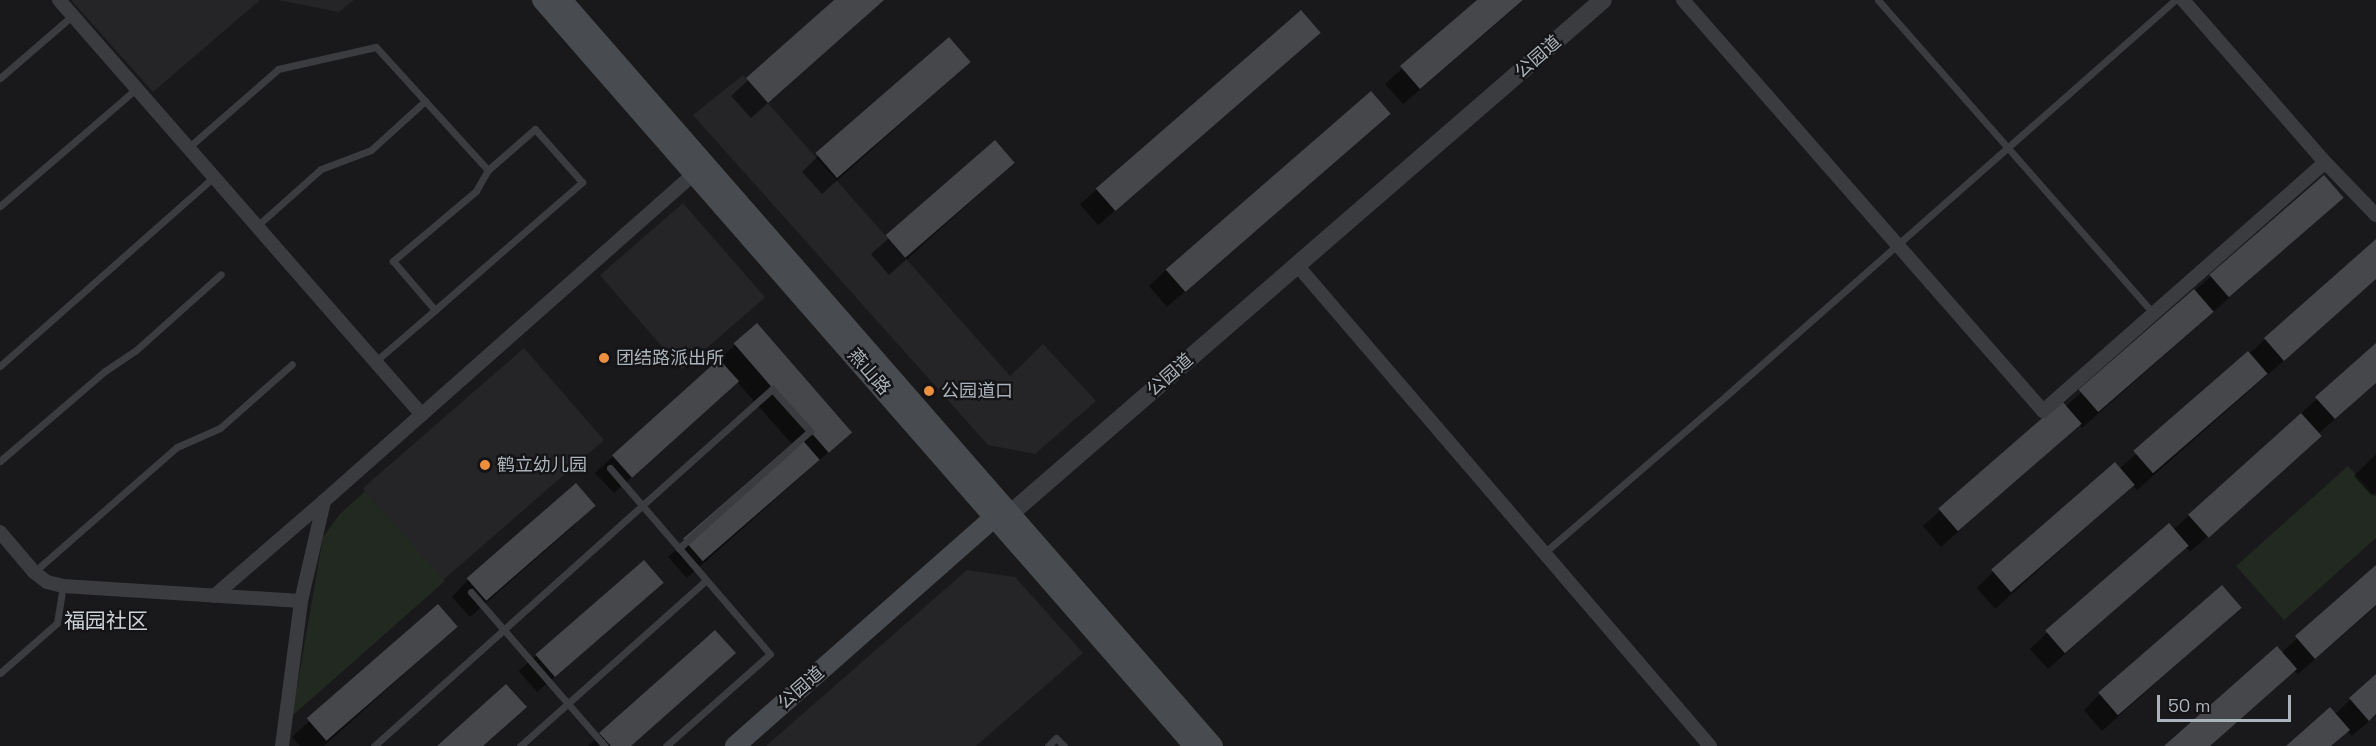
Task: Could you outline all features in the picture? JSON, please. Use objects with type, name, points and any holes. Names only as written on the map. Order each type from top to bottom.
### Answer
[{"type":"main road","name":"燕山路","points":[[542,0],[694,174],[1214,746]]},
{"type":"main road","name":"燕山路","points":[[562,0],[1003,514],[1194,746]]},
{"type":"main road","name":"公园道","points":[[735,746],[1003,514]]},
{"type":"street","points":[[59,0],[422,415]]},
{"type":"street","name":"公园道","points":[[1003,514],[1297,265],[1603,0]]},
{"type":"street","points":[[1683,0],[2043,411],[2325,162]]},
{"type":"street","points":[[2183,0],[2325,162],[2376,214]]},
{"type":"street","points":[[214,596],[694,174]]},
{"type":"street","points":[[1297,265],[1710,746]]},
{"type":"street","points":[[282,746],[302,601],[324,501]]},
{"type":"street","points":[[0,532],[34,572],[47,582],[63,586],[302,601]]},
{"type":"lane","points":[[1878,0],[2153,313]]},
{"type":"lane","points":[[1544,553],[2175,0]]},
{"type":"lane","points":[[0,78],[73,15]]},
{"type":"lane","points":[[189,147],[278,69],[376,47],[488,170]]},
{"type":"lane","points":[[0,206],[137,88]]},
{"type":"lane","points":[[258,225],[321,169],[371,150],[425,101]]},
{"type":"lane","points":[[376,361],[435,310],[582,182],[535,129],[488,170],[476,191],[393,261],[435,310]]},
{"type":"lane","points":[[0,366],[215,176]]},
{"type":"lane","points":[[0,461],[105,371],[135,351],[220,274]]},
{"type":"lane","points":[[34,572],[177,447],[220,428],[292,364]]},
{"type":"lane","points":[[374,746],[772,389],[810,431],[679,548]]},
{"type":"lane","points":[[610,468],[770,654],[666,746]]},
{"type":"lane","points":[[520,746],[706,580]]},
{"type":"lane","points":[[0,673],[57,623],[63,586]]},
{"type":"lane","points":[[471,592],[605,746]]},
{"type":"lane","points":[[1048,746],[1056,738],[1064,746]]},
{"type":"shaded area","points":[[71,0],[260,0],[153,92]]},
{"type":"shaded area","points":[[278,0],[354,0],[339,12]]},
{"type":"shaded area","points":[[743,75],[1010,376],[1043,344],[1096,401],[1035,454],[988,445],[693,115]]},
{"type":"shaded area","points":[[683,203],[765,297],[682,370],[600,275]]},
{"type":"shaded area","name":"鹤立幼儿园","points":[[524,348],[604,440],[443,580],[362,488]]},
{"type":"shaded area","points":[[2348,466],[2376,497],[2376,538],[2284,620],[2236,566]]},
{"type":"shaded area","points":[[365,491],[445,581],[292,716],[323,537],[340,514]]},
{"type":"shaded area","points":[[967,570],[1015,577],[1083,653],[976,746],[766,746]]},
{"type":"building","points":[[834,0],[884,0],[768,103],[746,78]]},
{"type":"building","points":[[1477,0],[1523,0],[1420,89],[1400,66]]},
{"type":"building","points":[[1301,10],[1321,33],[1115,211],[1096,188]]},
{"type":"building","points":[[949,37],[971,62],[837,178],[815,153]]},
{"type":"building","points":[[1371,91],[1391,114],[1185,292],[1166,269]]},
{"type":"building","points":[[995,140],[1015,163],[905,258],[886,235]]},
{"type":"building","points":[[2324,175],[2344,198],[2229,297],[2209,275]]},
{"type":"building","points":[[2376,239],[2376,279],[2284,361],[2264,338]]},
{"type":"building","points":[[2194,289],[2214,312],[2098,412],[2079,389]]},
{"type":"building","points":[[757,323],[852,432],[829,453],[734,343]]},
{"type":"building","points":[[2376,343],[2376,383],[2335,419],[2315,397]]},
{"type":"building","points":[[2248,351],[2268,374],[2153,473],[2133,451]]},
{"type":"building","points":[[719,359],[739,381],[632,478],[612,455]]},
{"type":"building","points":[[2062,401],[2082,424],[1958,531],[1938,509]]},
{"type":"building","points":[[2301,413],[2322,436],[2209,538],[2188,515]]},
{"type":"building","points":[[800,437],[820,460],[703,561],[683,539]]},
{"type":"building","points":[[2115,462],[2135,485],[2011,592],[1991,570]]},
{"type":"building","points":[[576,483],[596,506],[486,601],[467,578]]},
{"type":"building","points":[[2169,523],[2189,546],[2065,653],[2045,631]]},
{"type":"building","points":[[644,560],[664,583],[555,677],[535,654]]},
{"type":"building","points":[[2376,565],[2376,605],[2315,659],[2295,636]]},
{"type":"building","points":[[2222,585],[2242,608],[2118,715],[2098,693]]},
{"type":"building","points":[[438,604],[458,627],[326,741],[307,718]]},
{"type":"building","points":[[715,630],[736,653],[631,746],[611,746],[599,733]]},
{"type":"building","points":[[2277,646],[2297,669],[2210,746],[2164,746]]},
{"type":"building","points":[[2376,674],[2376,714],[2369,721],[2349,698]]},
{"type":"building","points":[[506,684],[527,707],[483,746],[437,746]]},
{"type":"building","points":[[2330,707],[2350,730],[2331,746],[2286,746]]},
{"type":"place","name":"团结路派出所","points":[[604,358]]},
{"type":"place","name":"公园道口","points":[[929,391]]},
{"type":"place","name":"鹤立幼儿园","points":[[485,465]]},
{"type":"district","name":"福园社区","points":[[106,621]]}]
